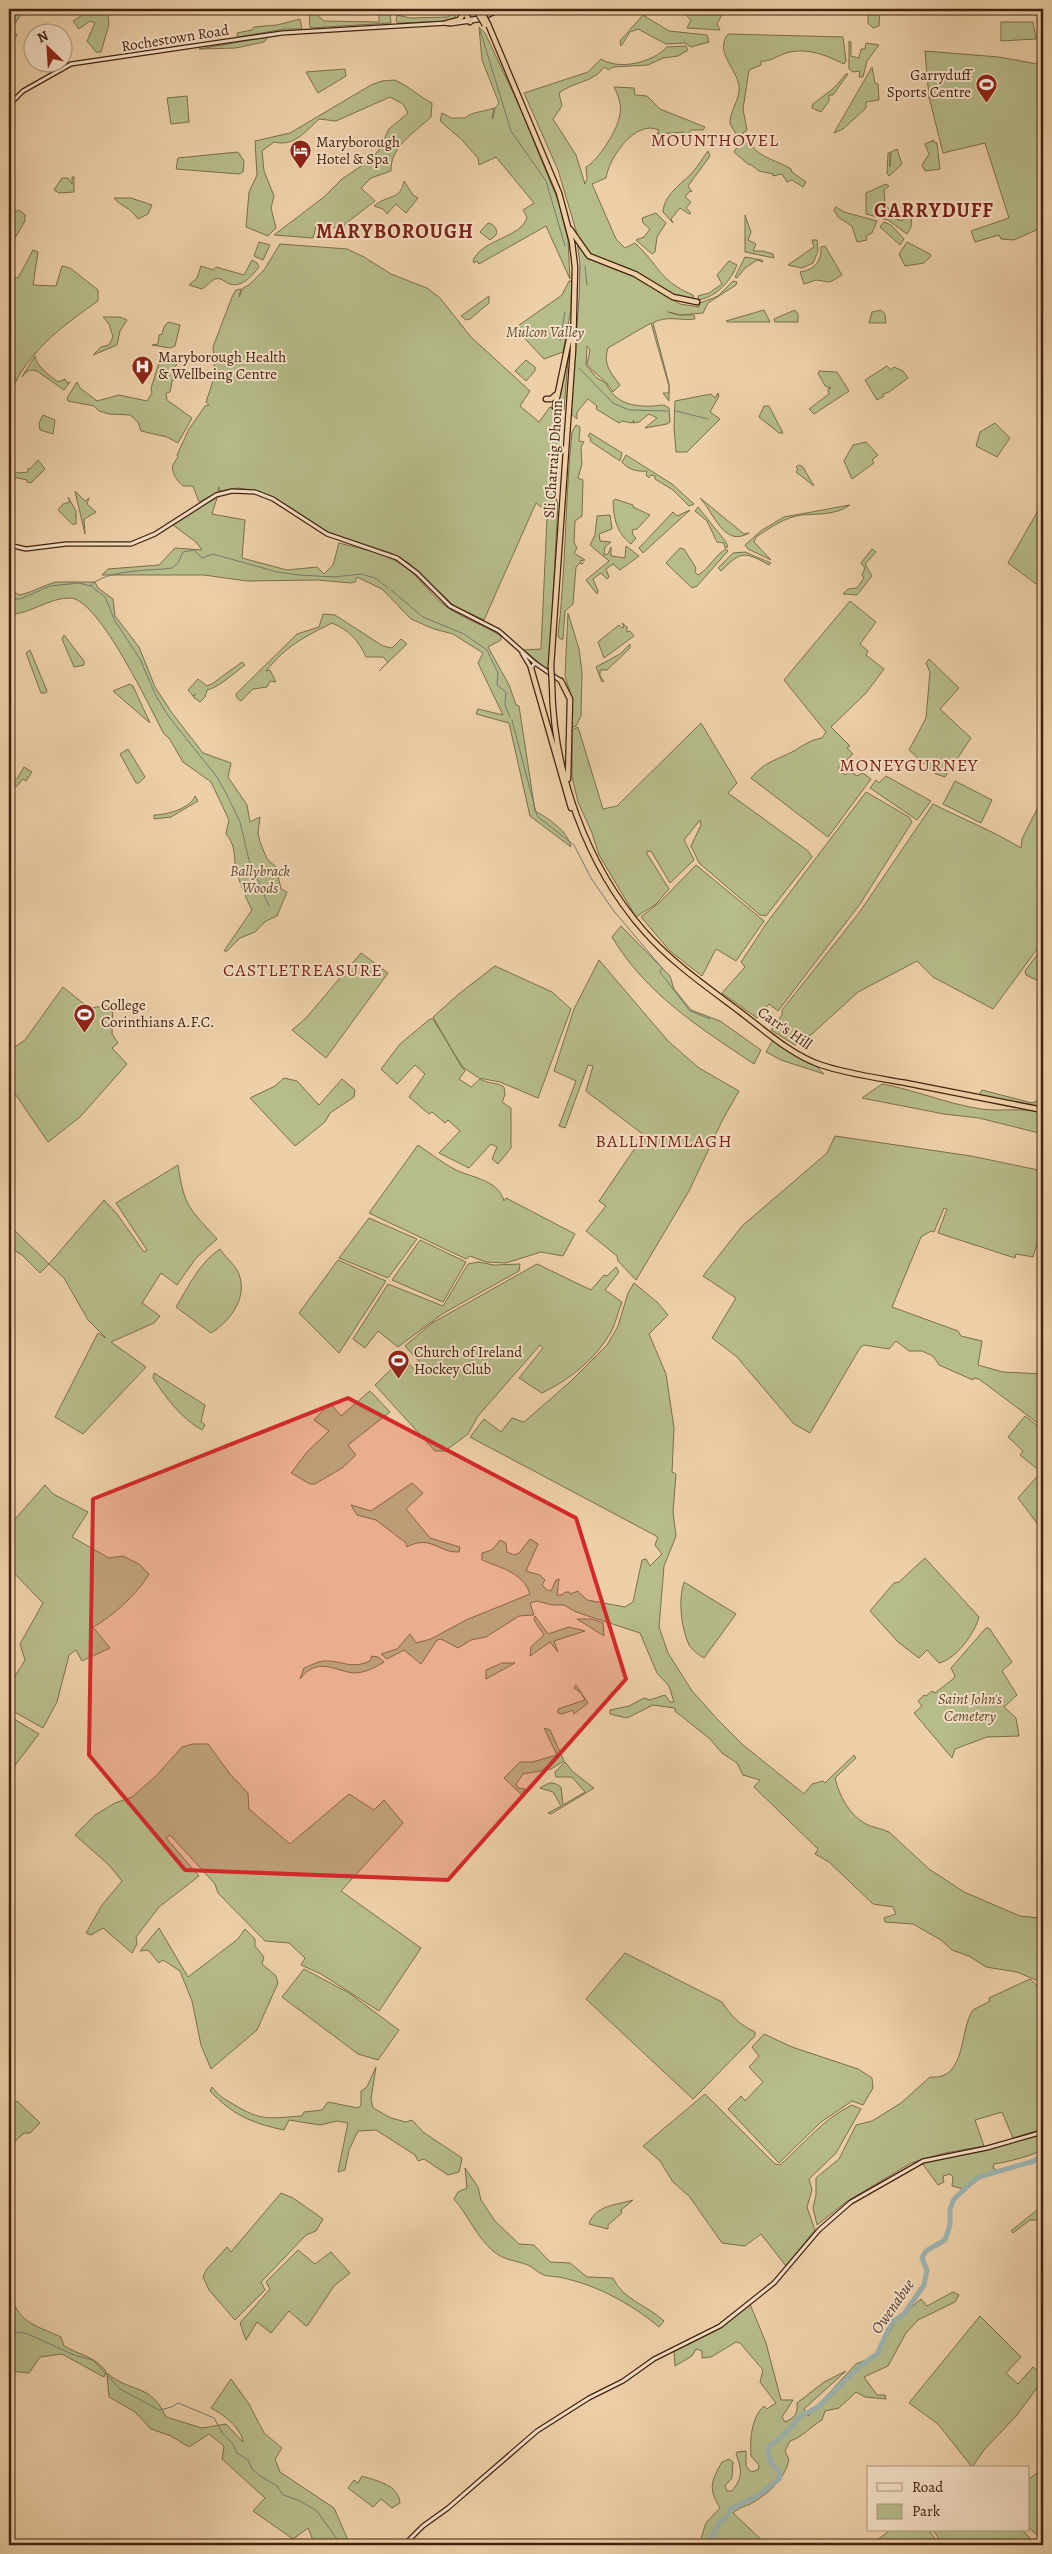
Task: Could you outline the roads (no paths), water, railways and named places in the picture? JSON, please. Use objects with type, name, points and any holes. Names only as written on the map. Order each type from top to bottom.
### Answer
[{"type":"highway","name":"Sli Charraig Dhonn","points":[[477,9],[487,25],[514,83],[550,168],[569,226],[575,267],[574,315],[552,684],[554,722],[561,761],[574,807],[588,842]]},
{"type":"highway","points":[[463,11],[469,21]]},
{"type":"highway","points":[[447,23],[462,18],[463,11]]},
{"type":"highway","points":[[569,226],[589,256],[635,274],[673,297],[697,302]]},
{"type":"highway","points":[[554,407],[574,315]]},
{"type":"highway","points":[[546,399],[551,399],[557,394]]},
{"type":"highway","points":[[531,668],[567,797],[576,820],[588,842]]},
{"type":"highway","points":[[561,681],[570,699],[568,779],[588,842]]},
{"type":"highway","name":"Carr's Hill","points":[[588,842],[611,885],[645,932],[711,990],[807,1059],[839,1070],[1043,1110]]},
{"type":"main road","points":[[493,10],[502,9]]},
{"type":"main road","name":"Rochestown Road","points":[[469,21],[493,10]]},
{"type":"main road","name":"Rochestown Road","points":[[9,105],[23,91],[71,64],[282,33],[469,21],[493,10]]},
{"type":"main road","points":[[9,545],[26,549],[66,544],[131,544],[155,534],[216,495],[232,490],[255,492],[273,499],[327,534],[398,558],[417,573],[450,606],[490,626],[512,640],[531,668],[535,663]]},
{"type":"main road","points":[[521,651],[561,681]]},
{"type":"main road","points":[[404,2545],[423,2526],[448,2508],[536,2431],[623,2381],[660,2355],[720,2326],[774,2283],[819,2230],[850,2202],[922,2161],[980,2150],[1043,2132]]},
{"type":"waterway","points":[[480,30],[511,131],[546,181],[565,246]]},
{"type":"waterway","points":[[585,266],[587,285]]},
{"type":"waterway","points":[[560,341],[565,312]]},
{"type":"waterway","points":[[579,368],[613,403],[629,410],[668,411]]},
{"type":"waterway","points":[[676,411],[708,419]]},
{"type":"waterway","points":[[90,586],[97,580],[107,576],[172,568],[178,563],[183,552],[194,550],[202,558],[213,554],[277,572],[334,577],[361,574],[375,578],[388,588]]},
{"type":"waterway","points":[[9,599],[20,599],[50,586],[79,583],[91,586],[105,597],[115,621],[140,659],[156,696],[169,717],[217,777],[226,793],[240,822],[249,860],[269,906]]},
{"type":"waterway","points":[[391,590],[423,617],[464,634],[487,650],[498,673],[497,685],[506,692],[505,705],[510,717]]},
{"type":"waterway","points":[[512,720],[537,816],[574,845],[591,878],[613,910],[662,968],[660,972],[690,1011],[710,1019]]},
{"type":"waterway","name":"Owenabue","points":[[713,2545],[712,2536],[720,2521],[725,2519],[731,2509],[759,2495],[780,2478],[779,2471],[771,2463],[768,2450],[770,2445],[783,2436],[801,2416],[818,2407],[860,2366],[877,2354],[892,2322],[904,2314],[924,2285],[927,2270],[922,2258],[926,2251],[945,2240],[950,2225],[950,2209],[954,2199],[979,2177],[1034,2161],[1043,2155]]},
{"type":"waterway","points":[[9,2333],[11,2335],[18,2332],[28,2334],[74,2355],[93,2360],[120,2389],[159,2410],[172,2407],[178,2403],[214,2418],[223,2434],[233,2444],[237,2453],[248,2460],[252,2469],[277,2486],[283,2495],[298,2500],[317,2511],[341,2545]]},
{"type":"place","name":"Garryduff Sports Centre","points":[[987,103]]},
{"type":"place","name":"Maryborough Hotel & Spa","points":[[300,170]]},
{"type":"place","name":"Maryborough Health & Wellbeing Centre","points":[[142,385]]},
{"type":"place","name":"College Corinthians A.F.C.","points":[[85,1033]]},
{"type":"place","name":"Church of Ireland Hockey Club","points":[[398,1380]]},
{"type":"district","name":"MOUNTHOVEL","points":[[715,140]]},
{"type":"district","name":"GARRYDUFF","points":[[934,210]]},
{"type":"district","name":"MARYBOROUGH","points":[[395,231]]},
{"type":"district","name":"MONEYGURNEY","points":[[909,765]]},
{"type":"district","name":"CASTLETREASURE","points":[[303,970]]},
{"type":"district","name":"BALLINIMLAGH","points":[[664,1141]]},
{"type":"park label","name":"Mulcon Valley","points":[[545,332]]},
{"type":"park label","name":"Ballybrack Woods","points":[[260,880]]},
{"type":"park label","name":"Saint John's Cemetery","points":[[970,1708]]}]
